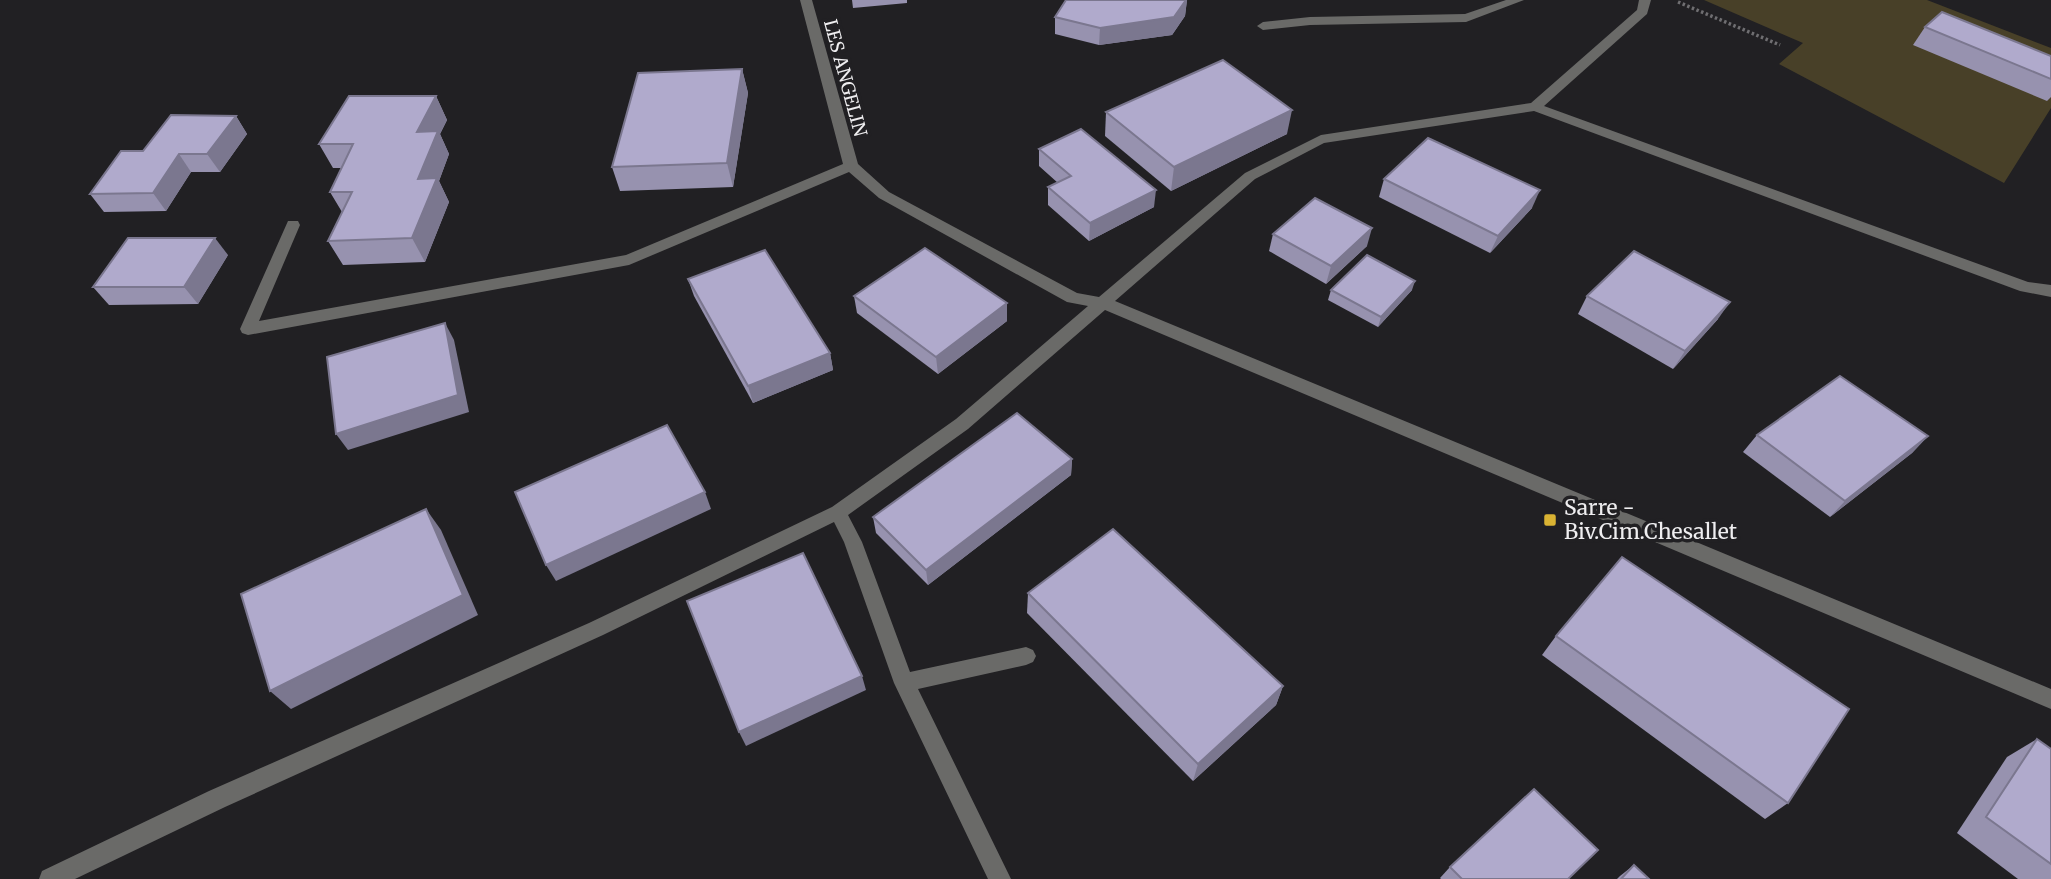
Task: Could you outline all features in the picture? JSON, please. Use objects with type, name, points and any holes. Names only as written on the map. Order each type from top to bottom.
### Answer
[{"type":"street","name":"LES ANGELIN","points":[[806,0],[850,166]]},
{"type":"street","points":[[1263,26],[1310,21],[1466,18],[1518,0]]},
{"type":"street","points":[[1535,107],[1643,11],[1645,0]]},
{"type":"street","points":[[50,879],[217,799],[596,629],[838,512],[962,424],[1250,176],[1321,139],[1535,107],[2026,287],[2051,291]]},
{"type":"street","points":[[293,225],[248,329],[629,260],[850,166],[884,195],[1073,298],[1103,303],[2051,699]]},
{"type":"street","points":[[838,512],[853,542],[904,683],[1000,879]]},
{"type":"street","points":[[904,683],[1026,656]]},
{"type":"path","points":[[1674,0],[1780,45]]},
{"type":"shaded area","points":[[1704,0],[1927,0],[2051,48],[2051,108],[2004,183],[1779,64],[1803,43]]},
{"type":"building","points":[[1066,0],[1186,0],[1174,17],[1100,28],[1055,17]]},
{"type":"building","points":[[1942,12],[2051,56],[2051,79],[1925,27]]},
{"type":"building","points":[[1223,60],[1292,110],[1174,167],[1106,112]]},
{"type":"building","points":[[742,69],[727,163],[612,167],[638,73]]},
{"type":"building","points":[[349,96],[436,96],[417,132],[438,131],[418,179],[437,178],[412,238],[328,241],[352,192],[330,192],[353,144],[319,144]]},
{"type":"building","points":[[171,115],[236,116],[207,154],[179,154],[153,193],[90,194],[121,151],[143,151]]},
{"type":"building","points":[[1081,129],[1156,190],[1090,223],[1048,187],[1071,176],[1039,149]]},
{"type":"building","points":[[1428,138],[1540,190],[1498,236],[1384,179]]},
{"type":"building","points":[[1315,198],[1372,228],[1331,266],[1273,234]]},
{"type":"building","points":[[128,238],[215,238],[184,287],[93,287]]},
{"type":"building","points":[[925,248],[1007,303],[936,357],[854,296]]},
{"type":"building","points":[[765,250],[830,353],[748,386],[688,279]]},
{"type":"building","points":[[1634,251],[1730,302],[1685,351],[1587,296]]},
{"type":"building","points":[[1367,255],[1415,281],[1381,317],[1331,290]]},
{"type":"building","points":[[445,323],[458,395],[336,434],[327,357]]},
{"type":"building","points":[[1840,376],[1928,436],[1845,501],[1757,435]]},
{"type":"building","points":[[1017,413],[1072,459],[926,570],[873,517]]},
{"type":"building","points":[[667,425],[705,492],[546,565],[515,492]]},
{"type":"building","points":[[426,509],[463,595],[270,691],[241,594]]},
{"type":"building","points":[[1113,529],[1283,686],[1198,764],[1028,593]]},
{"type":"building","points":[[803,553],[862,676],[739,732],[687,601]]},
{"type":"building","points":[[1622,557],[1849,709],[1788,803],[1556,636]]},
{"type":"building","points":[[2037,739],[2051,749],[2051,864],[1986,817]]},
{"type":"building","points":[[1534,789],[1598,850],[1568,879],[1462,879],[1450,867]]},
{"type":"building","points":[[1634,865],[1649,879],[1621,879]]},
{"type":"place","name":"Sarre - Biv.Cim.Chesallet","points":[[1550,520]]}]
